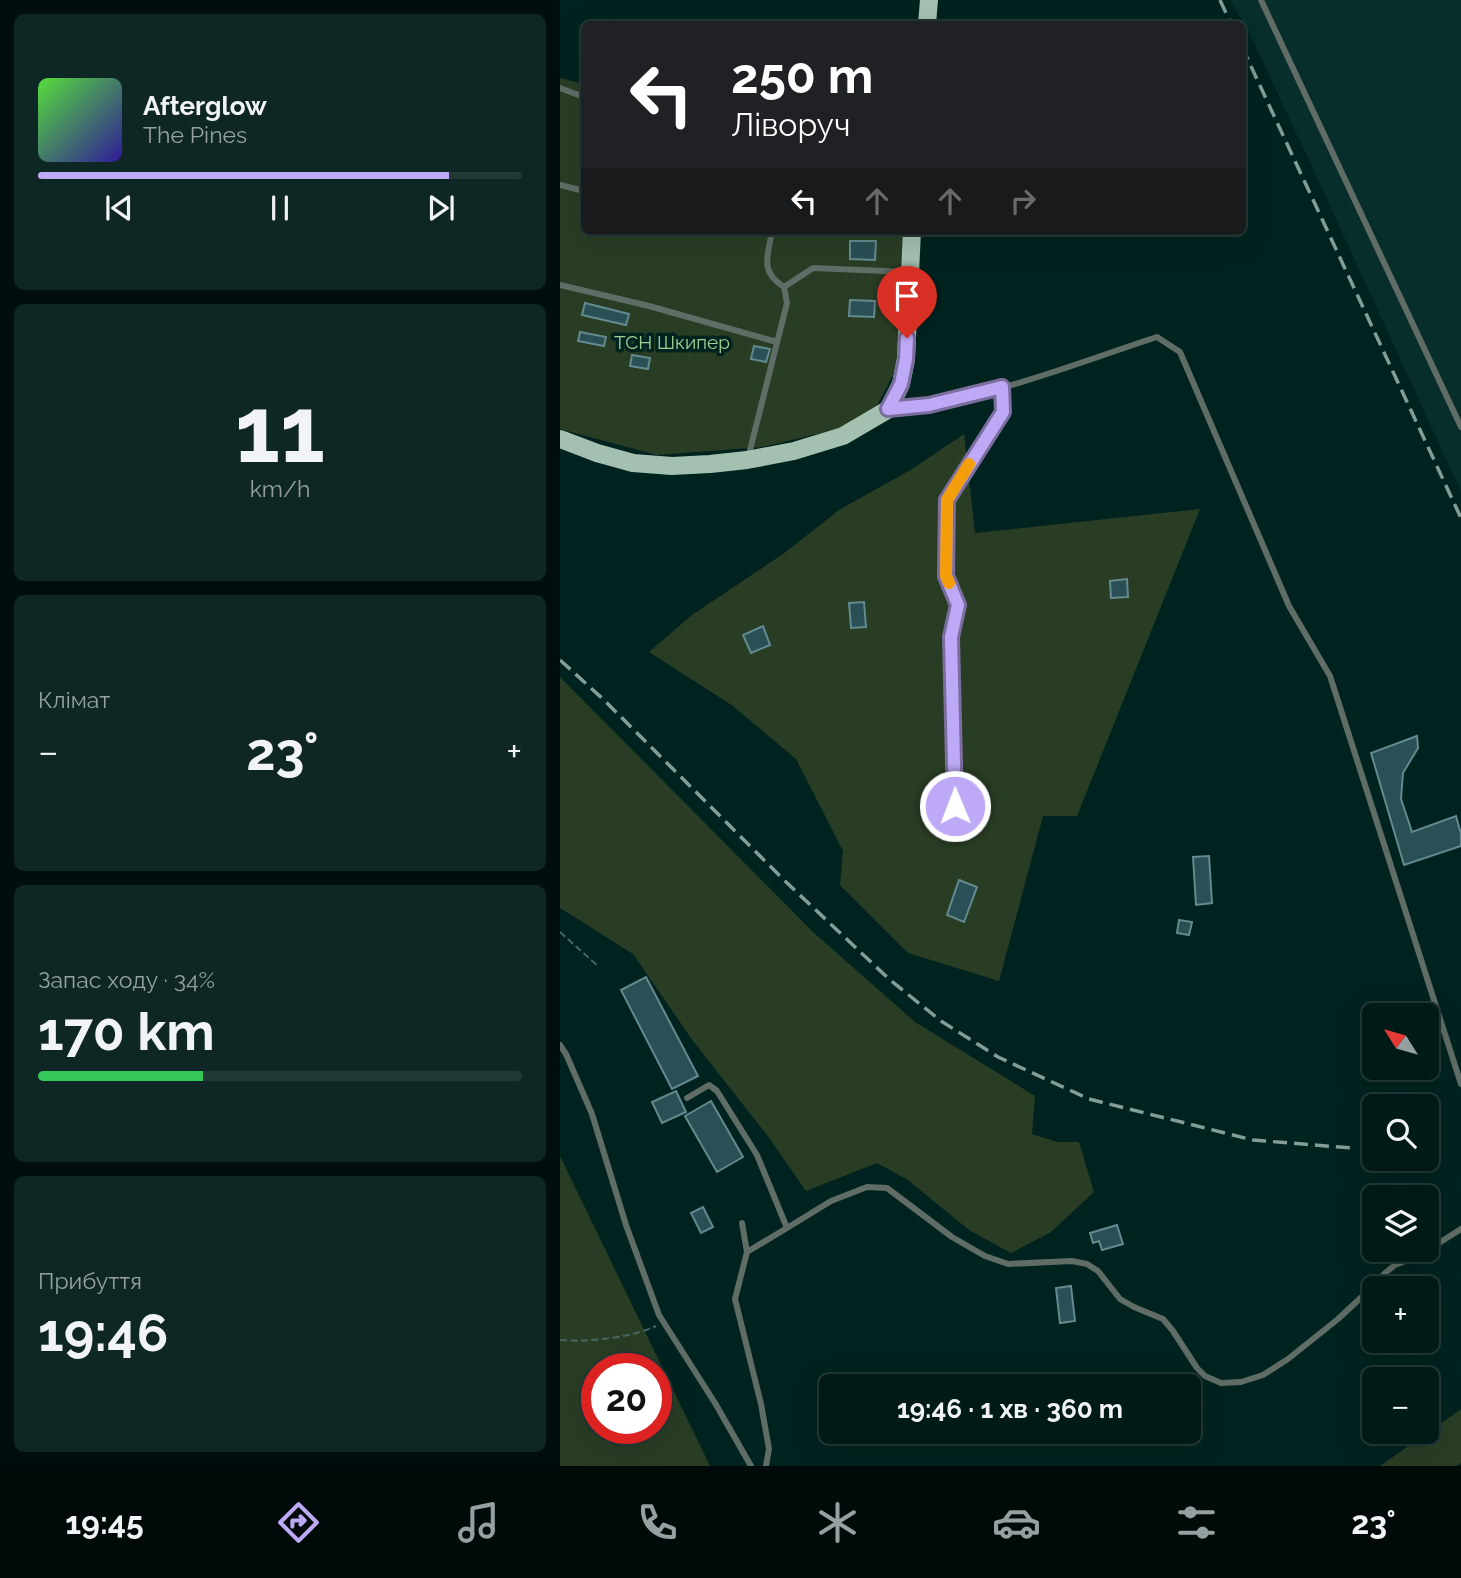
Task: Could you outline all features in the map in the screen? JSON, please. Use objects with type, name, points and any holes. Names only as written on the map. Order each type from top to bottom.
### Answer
[{"type":"main road","points":[[927,21],[929,0]]},
{"type":"main road","points":[[560,439],[633,463],[672,466],[747,460],[794,452],[843,436],[888,409],[901,384],[906,359],[912,235]]},
{"type":"lane","points":[[1261,0],[1461,427]]},
{"type":"lane","points":[[560,88],[581,96]]},
{"type":"lane","points":[[560,185],[581,190]]},
{"type":"lane","points":[[747,460],[787,303],[784,287],[772,280],[767,266],[771,235]]},
{"type":"lane","points":[[784,287],[813,268],[909,272]]},
{"type":"lane","points":[[560,285],[649,306],[777,342]]},
{"type":"lane","points":[[888,409],[929,405],[1002,387],[1157,337],[1180,352],[1289,606],[1330,676],[1461,1084]]},
{"type":"lane","points":[[955,806],[951,637],[958,605],[946,576],[947,500],[1003,412],[1002,387]]},
{"type":"lane","points":[[560,1045],[592,1114],[626,1225],[659,1315],[751,1466]]},
{"type":"lane","points":[[687,1098],[709,1085],[718,1091],[757,1154],[787,1228]]},
{"type":"lane","points":[[747,1252],[831,1201],[867,1187],[887,1188],[952,1237],[985,1256],[1008,1264],[1072,1261],[1087,1264],[1098,1271],[1120,1299],[1163,1319],[1197,1368],[1205,1376],[1221,1383],[1241,1382],[1263,1375],[1288,1359],[1338,1319],[1395,1265],[1420,1255],[1461,1229]]},
{"type":"lane","points":[[742,1223],[747,1252],[735,1299],[761,1404],[769,1449],[766,1466]]},
{"type":"path","points":[[560,932],[598,966]]},
{"type":"path","points":[[560,1340],[634,1335],[664,1323]]},
{"type":"shaded area","points":[[1230,0],[1461,0],[1461,492],[1246,28],[1246,21],[1242,21]]},
{"type":"green space","name":"ТСН Шкипер","points":[[560,78],[581,83],[581,235],[904,235],[898,365],[877,406],[842,428],[763,447],[657,455],[560,429]]},
{"type":"green space","points":[[964,434],[975,533],[1200,509],[1077,816],[1043,816],[999,981],[908,953],[840,885],[843,851],[796,759],[733,706],[649,652],[692,615],[783,554],[839,510],[912,469]]},
{"type":"green space","points":[[560,677],[813,932],[915,1022],[1035,1096],[1032,1134],[1057,1142],[1079,1142],[1094,1192],[1051,1232],[1011,1253],[969,1230],[908,1180],[877,1163],[806,1191],[767,1135],[693,1041],[633,954],[560,908]]},
{"type":"green space","points":[[560,1156],[655,1353],[581,1353],[581,1444],[672,1444],[672,1387],[710,1466],[560,1466]]},
{"type":"green space","points":[[1461,1409],[1461,1463],[1456,1466],[1380,1466],[1411,1444],[1439,1444],[1439,1424]]},
{"type":"building","points":[[850,241],[876,241],[875,260],[850,259]]},
{"type":"building","points":[[850,300],[875,301],[874,317],[849,316]]},
{"type":"building","points":[[585,303],[629,314],[626,325],[582,315]]},
{"type":"building","points":[[580,332],[606,337],[604,346],[578,341]]},
{"type":"building","points":[[754,346],[770,349],[766,362],[751,359]]},
{"type":"building","points":[[632,355],[650,358],[648,369],[630,366]]},
{"type":"building","points":[[1127,579],[1128,597],[1111,598],[1110,581]]},
{"type":"building","points":[[864,602],[866,627],[851,628],[849,603]]},
{"type":"building","points":[[763,626],[770,645],[751,653],[743,635]]},
{"type":"building","points":[[1417,736],[1418,748],[1403,773],[1401,799],[1412,832],[1456,816],[1461,846],[1404,865],[1371,753]]},
{"type":"building","points":[[1209,856],[1212,903],[1196,905],[1193,857]]},
{"type":"building","points":[[959,880],[977,887],[964,922],[947,915]]},
{"type":"building","points":[[1179,920],[1192,922],[1189,935],[1177,933]]},
{"type":"building","points":[[646,977],[698,1076],[672,1089],[621,990]]},
{"type":"building","points":[[676,1091],[686,1112],[662,1123],[652,1102]]},
{"type":"building","points":[[711,1101],[743,1157],[717,1172],[685,1116]]},
{"type":"building","points":[[703,1207],[713,1227],[701,1233],[691,1213]]},
{"type":"building","points":[[1117,1225],[1123,1244],[1102,1250],[1099,1241],[1093,1243],[1090,1233]]},
{"type":"building","points":[[1071,1286],[1075,1321],[1060,1323],[1056,1288]]},
{"type":"railway","points":[[1220,0],[1230,21]]},
{"type":"railway","points":[[1246,56],[1461,518]]},
{"type":"railway","points":[[560,660],[889,979],[941,1021],[998,1057],[1089,1099],[1253,1140],[1352,1148]]},
{"type":"slow traffic","points":[[949,583],[946,576],[947,500],[969,464]]},
{"type":"route","points":[[907,338],[901,384],[888,409],[929,405],[1002,387],[1003,412],[947,500],[946,576],[958,605],[951,637],[955,806]]}]
